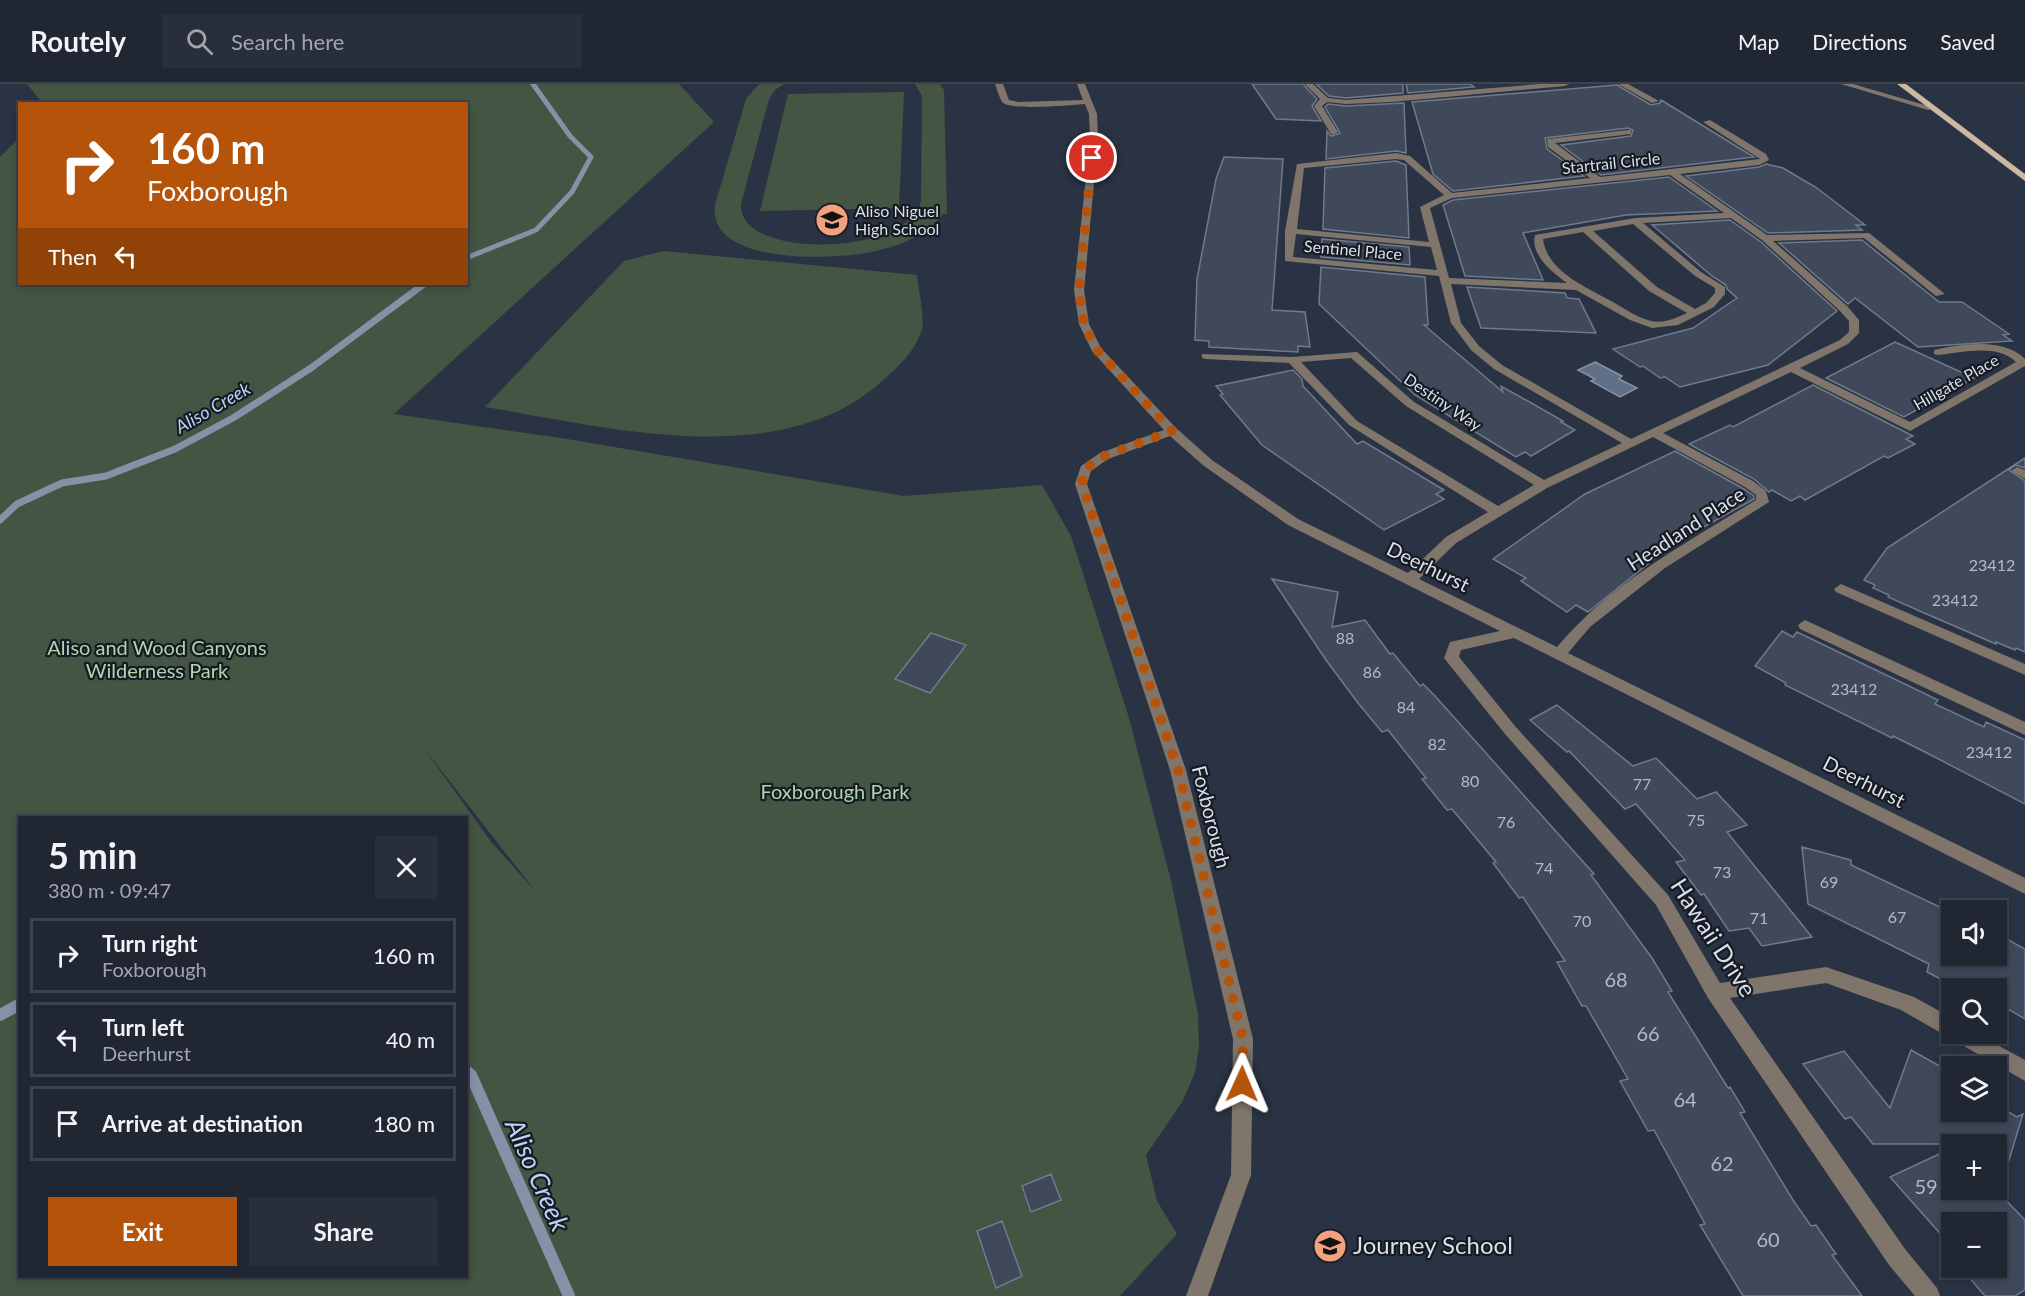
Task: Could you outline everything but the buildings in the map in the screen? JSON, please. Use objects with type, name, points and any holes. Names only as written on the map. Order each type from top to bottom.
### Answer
[{"type":"main road","points":[[1901,84],[2025,178]]},
{"type":"street","points":[[999,84],[1006,102],[1019,104],[1090,102]]},
{"type":"street","name":"Deerhurst","points":[[1081,84],[1090,102],[1094,139],[1079,290],[1084,324],[1096,349],[1172,431],[1208,463],[1293,522],[2025,886]]},
{"type":"street","points":[[1308,84],[1326,100]]},
{"type":"street","points":[[1334,132],[1318,106],[1320,102],[1326,100],[1392,100],[1565,84]]},
{"type":"street","points":[[1622,84],[1655,101]]},
{"type":"street","points":[[1845,84],[1931,108]]},
{"type":"street","points":[[1671,172],[1765,160],[1707,122]]},
{"type":"street","points":[[1597,179],[1551,145],[1550,141],[1628,132]]},
{"type":"street","name":"Sentinel Place","points":[[1445,278],[1288,259],[1300,166],[1396,156],[1407,158],[1450,195]]},
{"type":"street","name":"Startrail Circle","points":[[1408,581],[1451,540],[1543,484],[1628,442],[1654,433],[1791,368],[1844,342],[1854,333],[1854,320],[1843,308],[1765,238],[1671,172],[1450,195],[1425,207],[1456,323],[1475,348],[1498,367],[1628,442]]},
{"type":"street","points":[[1635,221],[1698,274],[1720,287],[1720,294],[1710,304],[1695,313],[1674,323],[1652,325],[1634,318],[1578,287],[1552,268],[1538,243],[1538,237],[1635,221],[1735,215]]},
{"type":"street","points":[[1585,229],[1653,289],[1695,313]]},
{"type":"street","name":"Sentinel Place","points":[[1290,231],[1436,244]]},
{"type":"street","points":[[1765,238],[1866,235],[1940,294]]},
{"type":"street","points":[[1445,278],[1578,287]]},
{"type":"street","name":"Hillgate Place","points":[[1791,368],[1910,427],[2023,363],[2016,354],[1996,348],[1938,352]]},
{"type":"street","name":"Destiny Way","points":[[1206,356],[1292,360],[1353,354],[1410,404],[1543,484]]},
{"type":"street","points":[[1292,360],[1353,423],[1496,512]]},
{"type":"street","name":"Foxborough","points":[[1172,431],[1104,456],[1085,469],[1082,484],[1178,770],[1243,1039],[1240,1175],[1197,1296]]},
{"type":"street","name":"Headland Place","points":[[1559,654],[1585,623],[1660,565],[1763,502],[1762,494],[1749,484],[1654,433]]},
{"type":"street","points":[[1841,589],[2025,670]]},
{"type":"street","points":[[1805,625],[2025,729]]},
{"type":"street","name":"Hawaii Drive","points":[[1515,633],[1455,646],[1451,658],[1510,730],[1662,900],[1716,992],[1897,1257],[1929,1296]]},
{"type":"street","points":[[1716,992],[1826,975],[1907,1003],[1941,1023]]},
{"type":"street","points":[[1978,1044],[2025,1071]]},
{"type":"green space","points":[[27,84],[679,84],[714,122],[394,414],[561,438],[904,496],[1042,485],[1071,536],[1129,718],[1172,885],[1198,1014],[1199,1047],[1195,1073],[1182,1102],[1146,1155],[1157,1201],[1177,1234],[1120,1296],[0,1296],[0,157],[18,139],[18,285],[468,285],[468,102],[41,102]],"holes":[[[423,747],[536,892],[492,843]]]},
{"type":"green space","points":[[759,84],[784,84],[775,90],[769,99],[741,204],[747,222],[766,235],[793,243],[825,244],[858,241],[888,233],[910,219],[921,201],[922,96],[915,84],[940,84],[944,90],[947,214],[943,214],[923,233],[907,241],[862,254],[810,257],[781,255],[754,250],[732,240],[718,225],[715,205],[746,99]]},
{"type":"green space","points":[[904,92],[899,208],[760,211],[788,94]]},
{"type":"green space","points":[[663,251],[917,275],[922,329],[900,365],[881,382],[840,410],[793,427],[743,435],[690,436],[637,432],[485,407],[624,261]]},
{"type":"water","points":[[1595,362],[1622,376],[1619,379],[1637,388],[1620,397],[1591,381],[1595,379],[1578,370]]},
{"type":"waterway","name":"Aliso Creek","points":[[468,257],[536,230],[572,192],[591,157],[570,136],[533,84]]},
{"type":"waterway","name":"Aliso Creek","points":[[0,520],[17,504],[62,483],[106,476],[175,449],[233,418],[311,368],[423,285]]},
{"type":"waterway","name":"Aliso Creek","points":[[0,1015],[18,1005]]},
{"type":"waterway","name":"Aliso Creek","points":[[468,1073],[569,1296]]},
{"type":"place","name":"Aliso Niguel High School","points":[[832,220]]},
{"type":"place","name":"Journey School","points":[[1330,1246]]},
{"type":"route","points":[[1092,158],[1079,290],[1084,324],[1096,349],[1172,431],[1104,456],[1085,469],[1082,484],[1178,770],[1243,1039],[1242,1084]]},
{"type":"park label","name":"Aliso and Wood Canyons Wilderness Park","points":[[157,660]]},
{"type":"park label","name":"Foxborough Park","points":[[835,792]]}]
